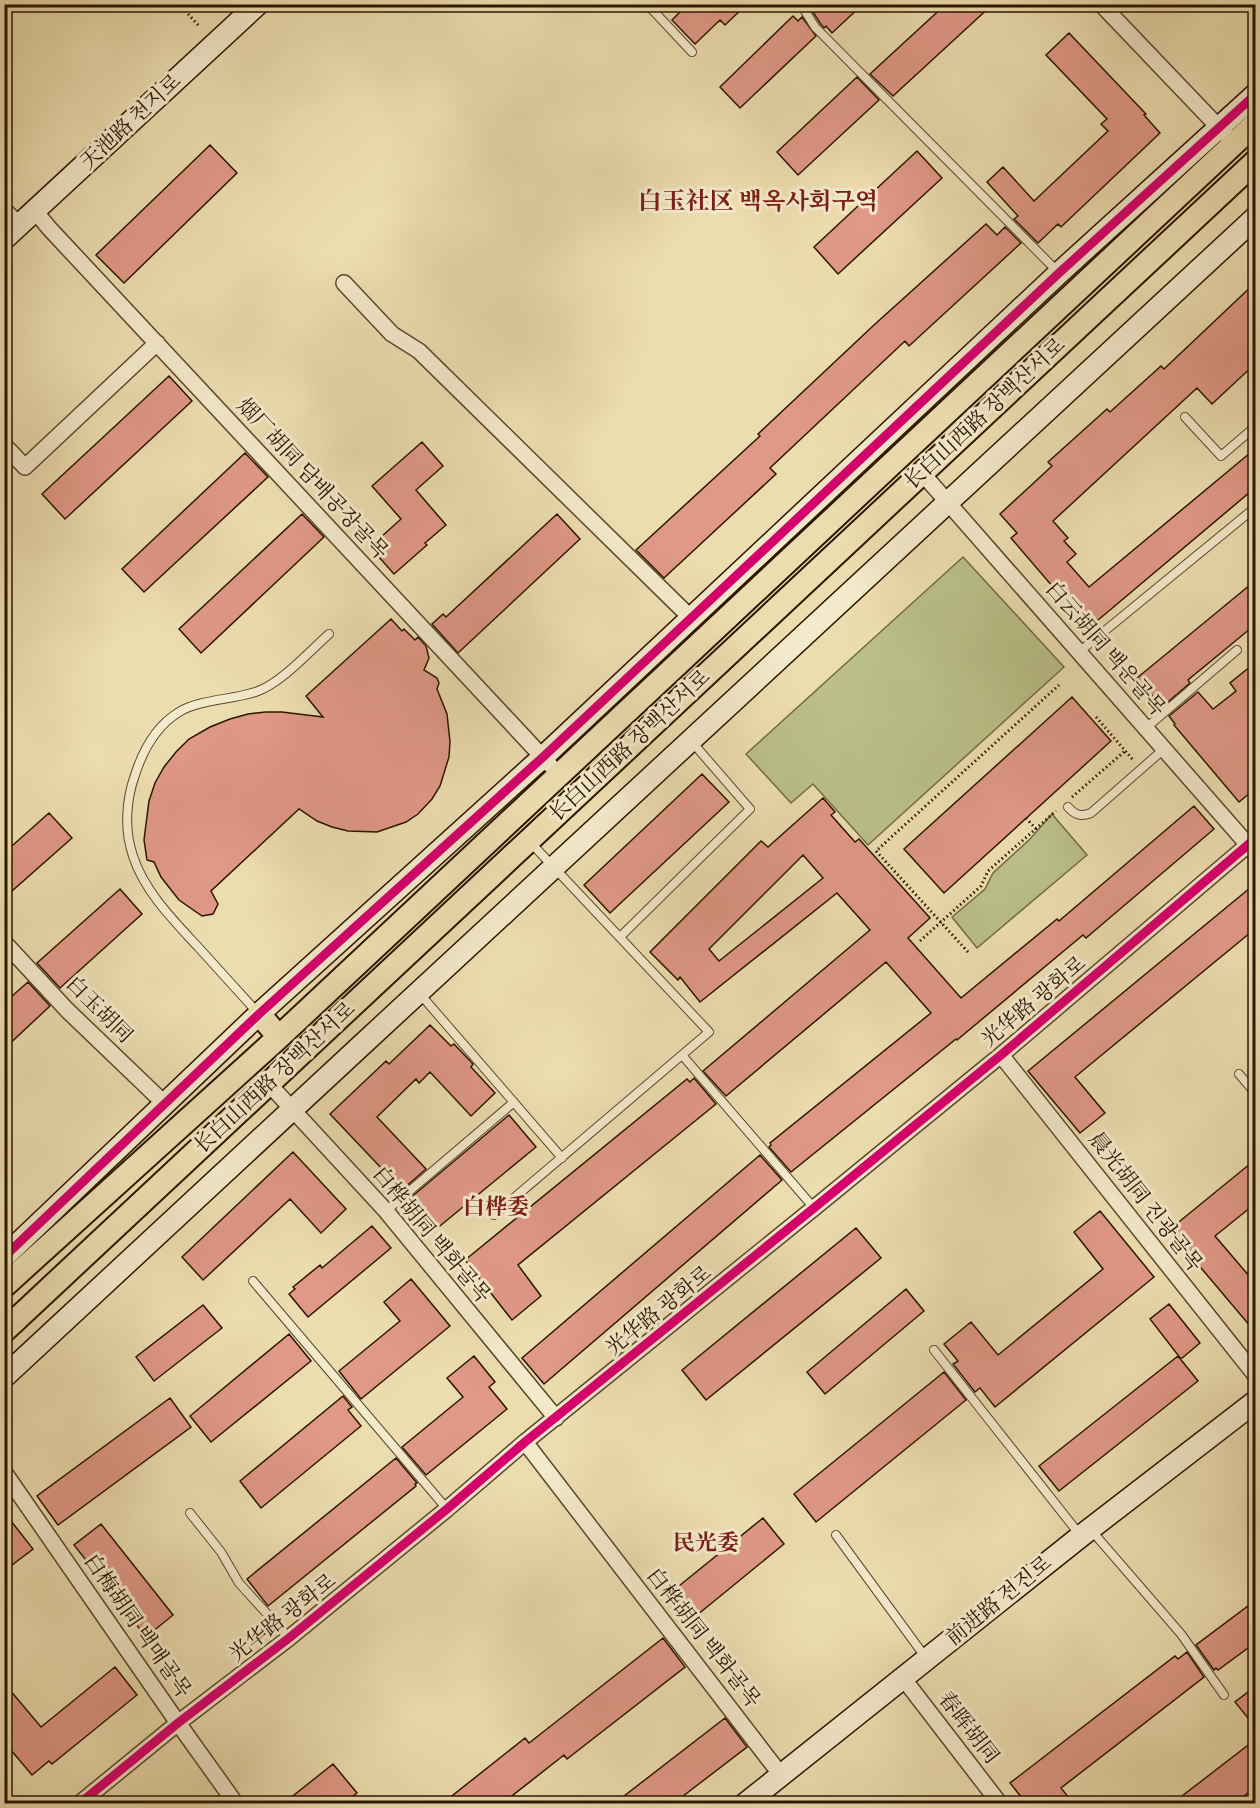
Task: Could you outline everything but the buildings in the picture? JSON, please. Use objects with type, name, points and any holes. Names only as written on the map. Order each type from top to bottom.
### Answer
[{"type":"main road","name":"长白山西路 장백산서로","points":[[4,1286],[279,1037],[559,775],[1227,135],[1256,123]]},
{"type":"main road","name":"长白山西路 장백산서로","points":[[4,1331],[922,473],[1254,167]]},
{"type":"main road","points":[[259,1014],[279,1037]]},
{"type":"street","name":"天池路 천지로","points":[[20,225],[258,4]]},
{"type":"street","points":[[1101,4],[1227,135]]},
{"type":"street","points":[[7,1251],[166,1105],[259,1014],[543,757],[1059,273],[1227,135],[1256,94]]},
{"type":"street","name":"烟厂胡同 담배공장골목","points":[[4,210],[157,343],[559,775]]},
{"type":"street","points":[[4,1377],[949,504],[1256,217]]},
{"type":"street","points":[[344,283],[392,334],[419,351],[690,617]]},
{"type":"street","points":[[4,445],[25,467],[157,343]]},
{"type":"street","name":"白云胡同 백운골목","points":[[922,473],[1164,749],[1253,846]]},
{"type":"street","name":"光华路 광화로","points":[[79,1803],[289,1638],[1253,846]]},
{"type":"street","name":"白玉胡同","points":[[4,942],[67,1010],[166,1105]]},
{"type":"street","name":"晨光胡同 진광골목","points":[[1001,1055],[1256,1376]]},
{"type":"street","name":"白桦胡同 백화골목","points":[[269,1083],[386,1211],[556,1418]]},
{"type":"street","name":"前进路 전진로","points":[[754,1801],[782,1775],[1085,1532],[1256,1401]]},
{"type":"street","name":"白桦胡同 백화골목","points":[[525,1442],[782,1775]]},
{"type":"street","name":"白梅胡同 백매골목","points":[[4,1472],[236,1803]]},
{"type":"street","name":"春晖胡同","points":[[903,1678],[1000,1803]]},
{"type":"lane","points":[[647,4],[692,52]]},
{"type":"lane","points":[[804,4],[805,11],[815,27],[1059,273]]},
{"type":"lane","points":[[1185,417],[1221,456],[1256,426]]},
{"type":"lane","points":[[1079,652],[1256,507]]},
{"type":"lane","points":[[259,1014],[181,928],[155,897],[142,876],[133,856],[129,835],[128,808],[131,785],[149,742],[164,724],[180,712],[194,706],[261,690],[276,681],[329,634]]},
{"type":"lane","points":[[1146,728],[1237,650]]},
{"type":"lane","points":[[620,937],[750,809],[692,741]]},
{"type":"lane","points":[[1065,806],[1078,815],[1085,816],[1091,813],[1164,749]]},
{"type":"lane","points":[[494,1215],[710,1032],[529,840]]},
{"type":"lane","points":[[420,993],[562,1158]]},
{"type":"lane","points":[[682,1055],[814,1208]]},
{"type":"lane","points":[[1239,1074],[1256,1094]]},
{"type":"lane","points":[[386,1211],[514,1102]]},
{"type":"lane","points":[[253,1281],[447,1509]]},
{"type":"lane","points":[[934,1350],[1085,1532],[1181,1634],[1224,1695]]},
{"type":"lane","points":[[190,1514],[221,1552],[239,1583],[289,1638]]},
{"type":"lane","points":[[836,1535],[927,1659]]},
{"type":"path","points":[[179,4],[199,26]]},
{"type":"path","points":[[968,952],[876,851],[1059,685]]},
{"type":"path","points":[[1096,717],[1142,769]]},
{"type":"path","points":[[1072,797],[1125,751]]},
{"type":"path","points":[[920,941],[981,885],[988,871],[1065,806]]},
{"type":"path","points":[[1026,818],[1036,829]]},
{"type":"green space","points":[[963,557],[1064,667],[868,845],[813,784],[791,803],[746,754]]},
{"type":"green space","points":[[1052,814],[1087,855],[977,948],[952,917],[985,889],[993,873],[1030,839]]},
{"type":"cycle path","points":[[4,1257],[259,1014],[543,757],[1059,273],[1256,94]]},
{"type":"cycle path","points":[[79,1804],[178,1723],[289,1638],[525,1442],[1001,1055],[1256,838]]},
{"type":"district","name":"白玉社区 백옥사회구역","points":[[758,202]]},
{"type":"district","name":"白桦委","points":[[496,1207]]},
{"type":"district","name":"民光委","points":[[706,1543]]}]
